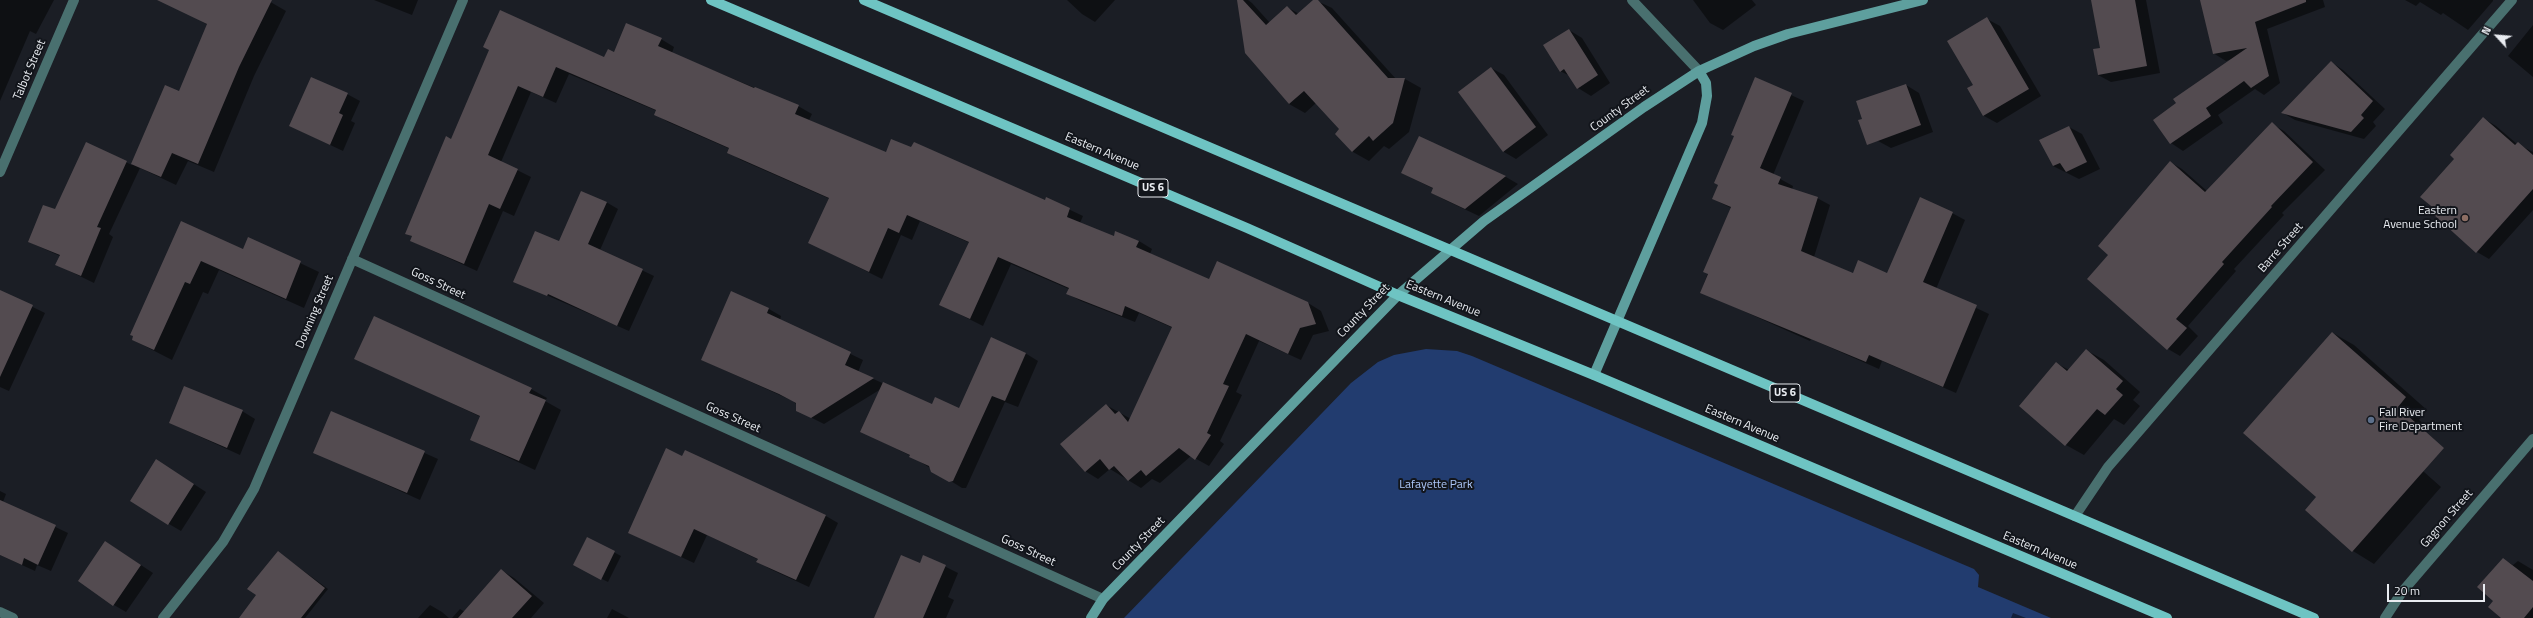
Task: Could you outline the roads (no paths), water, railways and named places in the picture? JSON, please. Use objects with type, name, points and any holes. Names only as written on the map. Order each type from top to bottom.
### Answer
[{"type":"main road","name":"Eastern Avenue","points":[[711,0],[1254,230],[1398,295],[1594,375],[2167,618]]},
{"type":"main road","name":"US 6","points":[[864,0],[2314,618]]},
{"type":"street","name":"Talbot Street","points":[[0,172],[74,0]]},
{"type":"street","name":"Downing Street","points":[[163,618],[223,542],[254,489],[463,0]]},
{"type":"street","points":[[1594,375],[1702,123],[1707,96],[1706,83],[1700,70],[1632,0]]},
{"type":"street","name":"County Street","points":[[1091,618],[1103,599],[1398,295],[1448,250],[1637,112],[1700,70],[1754,46],[1788,34],[1904,2],[1923,0]]},
{"type":"street","name":"Barre Street","points":[[2075,516],[2108,468],[2512,0]]},
{"type":"street","name":"Goss Street","points":[[352,259],[1103,599]]},
{"type":"street","name":"Gagnon Street","points":[[2385,618],[2402,592],[2533,439]]},
{"type":"street","points":[[0,612],[13,618]]},
{"type":"place","name":"Eastern Avenue School","points":[[2465,218]]},
{"type":"place","name":"Fall River Fire Department","points":[[2371,420]]},
{"type":"park label","name":"Lafayette Park","points":[[1436,485]]}]
